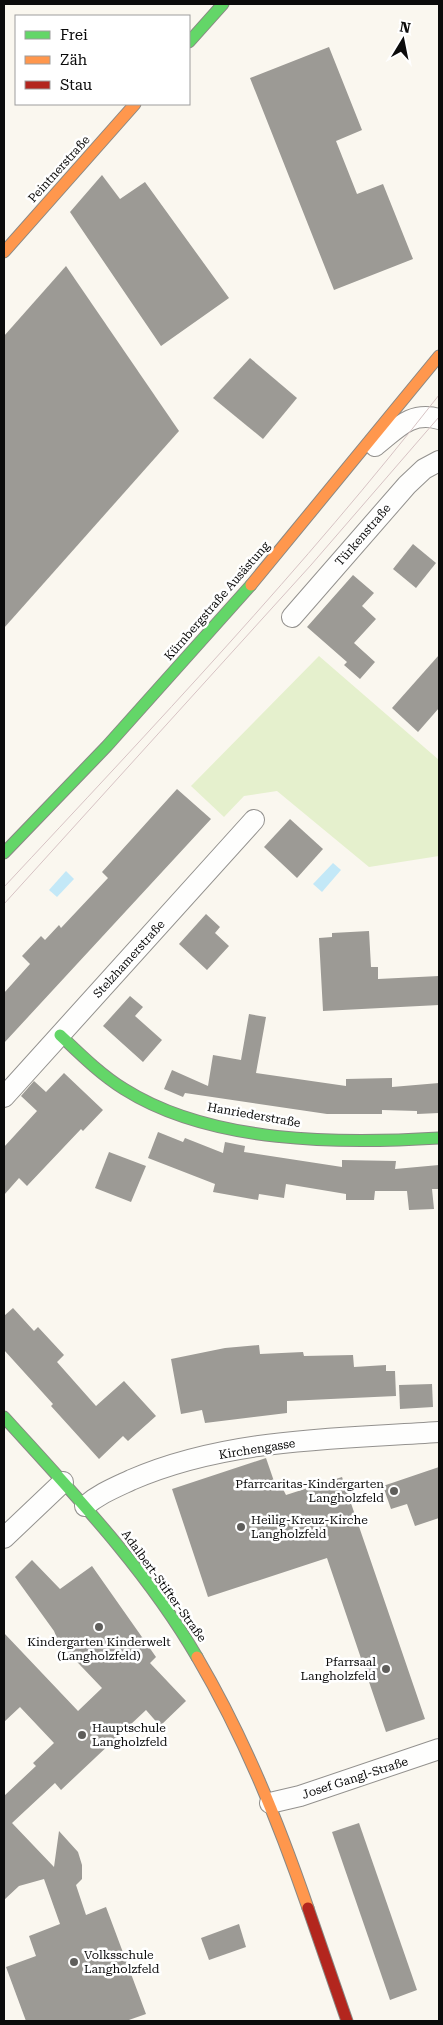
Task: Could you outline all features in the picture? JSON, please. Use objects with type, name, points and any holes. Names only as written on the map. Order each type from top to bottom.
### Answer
[{"type":"street","points":[[190,41],[223,4]]},
{"type":"street","name":"Peintnerstraße","points":[[4,252],[134,105]]},
{"type":"street","name":"Kürnbergstraße Ausästung","points":[[4,853],[127,724],[254,581],[348,467],[433,378],[439,356]]},
{"type":"street","points":[[348,467],[409,420],[423,416],[439,419]]},
{"type":"street","name":"Türkenstraße","points":[[292,617],[407,485],[424,469],[439,461]]},
{"type":"street","name":"Stelzhamerstraße","points":[[4,1097],[254,820]]},
{"type":"street","name":"Hanriederstraße","points":[[60,1035],[115,1083],[134,1095],[187,1116],[248,1130],[339,1141],[400,1141],[439,1138]]},
{"type":"street","name":"Adalbert-Stifter-Straße","points":[[4,1417],[85,1506],[146,1582],[195,1653],[248,1749],[270,1803],[347,2021]]},
{"type":"street","name":"Kirchengasse","points":[[85,1506],[102,1494],[144,1475],[180,1463],[227,1452],[325,1439],[439,1432]]},
{"type":"street","points":[[4,1538],[63,1482]]},
{"type":"street","name":"Josef Gangl-Straße","points":[[270,1803],[300,1796],[439,1749]]},
{"type":"green space","points":[[319,656],[439,760],[439,856],[369,867],[277,791],[244,796],[224,817],[191,786]]},
{"type":"water","points":[[333,863],[341,870],[322,892],[313,884]]},
{"type":"water","points":[[66,871],[74,879],[57,897],[49,890]]},
{"type":"building","points":[[329,47],[362,130],[336,141],[357,194],[383,184],[413,259],[334,290],[250,78]]},
{"type":"building","points":[[102,175],[120,199],[145,182],[229,298],[161,346],[70,212]]},
{"type":"building","points":[[66,266],[179,431],[4,628],[4,336]]},
{"type":"building","points":[[250,358],[297,398],[263,439],[213,398]]},
{"type":"building","points":[[413,544],[436,563],[416,588],[393,569]]},
{"type":"building","points":[[353,575],[374,593],[362,606],[376,619],[354,643],[375,662],[360,679],[344,665],[347,662],[307,627]]},
{"type":"building","points":[[439,655],[439,708],[418,732],[392,708]]},
{"type":"building","points":[[177,789],[211,819],[4,1043],[4,993],[30,964],[22,956],[41,936],[45,940],[59,925],[61,928],[108,878],[102,872]]},
{"type":"building","points":[[290,819],[323,849],[297,878],[264,847]]},
{"type":"building","points":[[206,914],[220,927],[215,933],[229,946],[207,970],[179,944]]},
{"type":"building","points":[[369,931],[371,967],[378,967],[378,979],[439,976],[439,1005],[323,1011],[319,938],[332,937],[332,933]]},
{"type":"building","points":[[130,996],[143,1007],[135,1016],[162,1040],[143,1062],[103,1026]]},
{"type":"building","points":[[249,1014],[266,1017],[256,1073],[346,1086],[346,1079],[392,1078],[392,1087],[439,1083],[439,1113],[417,1114],[417,1111],[382,1110],[382,1114],[327,1114],[185,1093],[183,1097],[164,1089],[172,1070],[208,1086],[213,1055],[241,1060]]},
{"type":"building","points":[[64,1073],[103,1110],[83,1131],[81,1129],[27,1186],[19,1178],[4,1195],[4,1147],[37,1111],[21,1096],[34,1081],[46,1092]]},
{"type":"building","points":[[158,1132],[183,1142],[185,1138],[223,1153],[225,1142],[245,1146],[244,1152],[342,1167],[342,1160],[396,1161],[395,1169],[439,1165],[439,1189],[432,1189],[434,1209],[409,1210],[407,1191],[375,1191],[374,1200],[346,1200],[346,1194],[286,1184],[284,1198],[259,1194],[258,1200],[213,1192],[215,1184],[148,1158]]},
{"type":"building","points":[[109,1152],[146,1166],[131,1202],[95,1188]]},
{"type":"building","points":[[13,1308],[34,1331],[38,1327],[64,1355],[57,1362],[96,1406],[124,1381],[156,1416],[128,1441],[123,1436],[99,1459],[4,1350],[4,1316]]},
{"type":"building","points":[[259,1345],[260,1354],[303,1352],[304,1356],[353,1355],[354,1367],[386,1365],[386,1371],[395,1371],[396,1396],[287,1401],[287,1413],[205,1423],[202,1410],[181,1414],[171,1359],[225,1348]]},
{"type":"building","points":[[432,1384],[433,1407],[400,1409],[399,1385]]},
{"type":"building","points":[[266,1458],[277,1490],[283,1489],[286,1495],[342,1477],[425,1719],[386,1732],[327,1558],[208,1597],[172,1489]]},
{"type":"building","points":[[439,1467],[439,1518],[415,1526],[407,1504],[391,1509],[383,1486]]},
{"type":"building","points":[[32,1560],[60,1589],[92,1566],[156,1657],[150,1663],[186,1701],[160,1726],[146,1710],[61,1790],[55,1783],[12,1823],[54,1867],[59,1831],[78,1852],[82,1865],[82,1879],[76,1885],[86,1915],[106,1907],[146,2014],[126,2021],[26,2021],[6,1967],[36,1956],[29,1936],[60,1924],[44,1879],[19,1886],[4,1900],[4,1796],[36,1766],[33,1763],[54,1743],[20,1707],[4,1722],[4,1633],[78,1711],[102,1688],[59,1643],[54,1631],[15,1577]]},
{"type":"building","points":[[359,1823],[417,1990],[390,2000],[332,1832]]},
{"type":"building","points":[[239,1924],[246,1947],[209,1960],[201,1938]]},
{"type":"tram line","points":[[4,887],[172,707],[281,585],[388,459],[439,395]]},
{"type":"tram line","points":[[4,904],[311,565],[439,417]]},
{"type":"traffic: fast","points":[[190,41],[223,4]]},
{"type":"traffic: fast","points":[[4,853],[107,746],[251,585]]},
{"type":"traffic: fast","points":[[60,1035],[98,1070],[124,1089],[158,1107],[196,1121],[236,1130],[319,1140],[360,1141],[439,1138]]},
{"type":"traffic: fast","points":[[4,1417],[107,1532],[155,1593],[197,1657]]},
{"type":"traffic: slow","points":[[4,252],[134,105]]},
{"type":"traffic: slow","points":[[251,585],[439,356]]},
{"type":"traffic: slow","points":[[197,1657],[230,1718],[259,1780],[285,1843],[308,1908]]},
{"type":"traffic: jam","points":[[308,1908],[347,2021]]},
{"type":"place","name":"Pfarrcaritas-Kindergarten Langholzfeld","points":[[394,1491]]},
{"type":"place","name":"Heilig-Kreuz-Kirche Langholzfeld","points":[[241,1527]]},
{"type":"place","name":"Kindergarten Kinderwelt (Langholzfeld)","points":[[99,1627]]},
{"type":"place","name":"Pfarrsaal Langholzfeld","points":[[386,1669]]},
{"type":"place","name":"Hauptschule Langholzfeld","points":[[82,1735]]},
{"type":"place","name":"Volksschule Langholzfeld","points":[[74,1962]]}]
